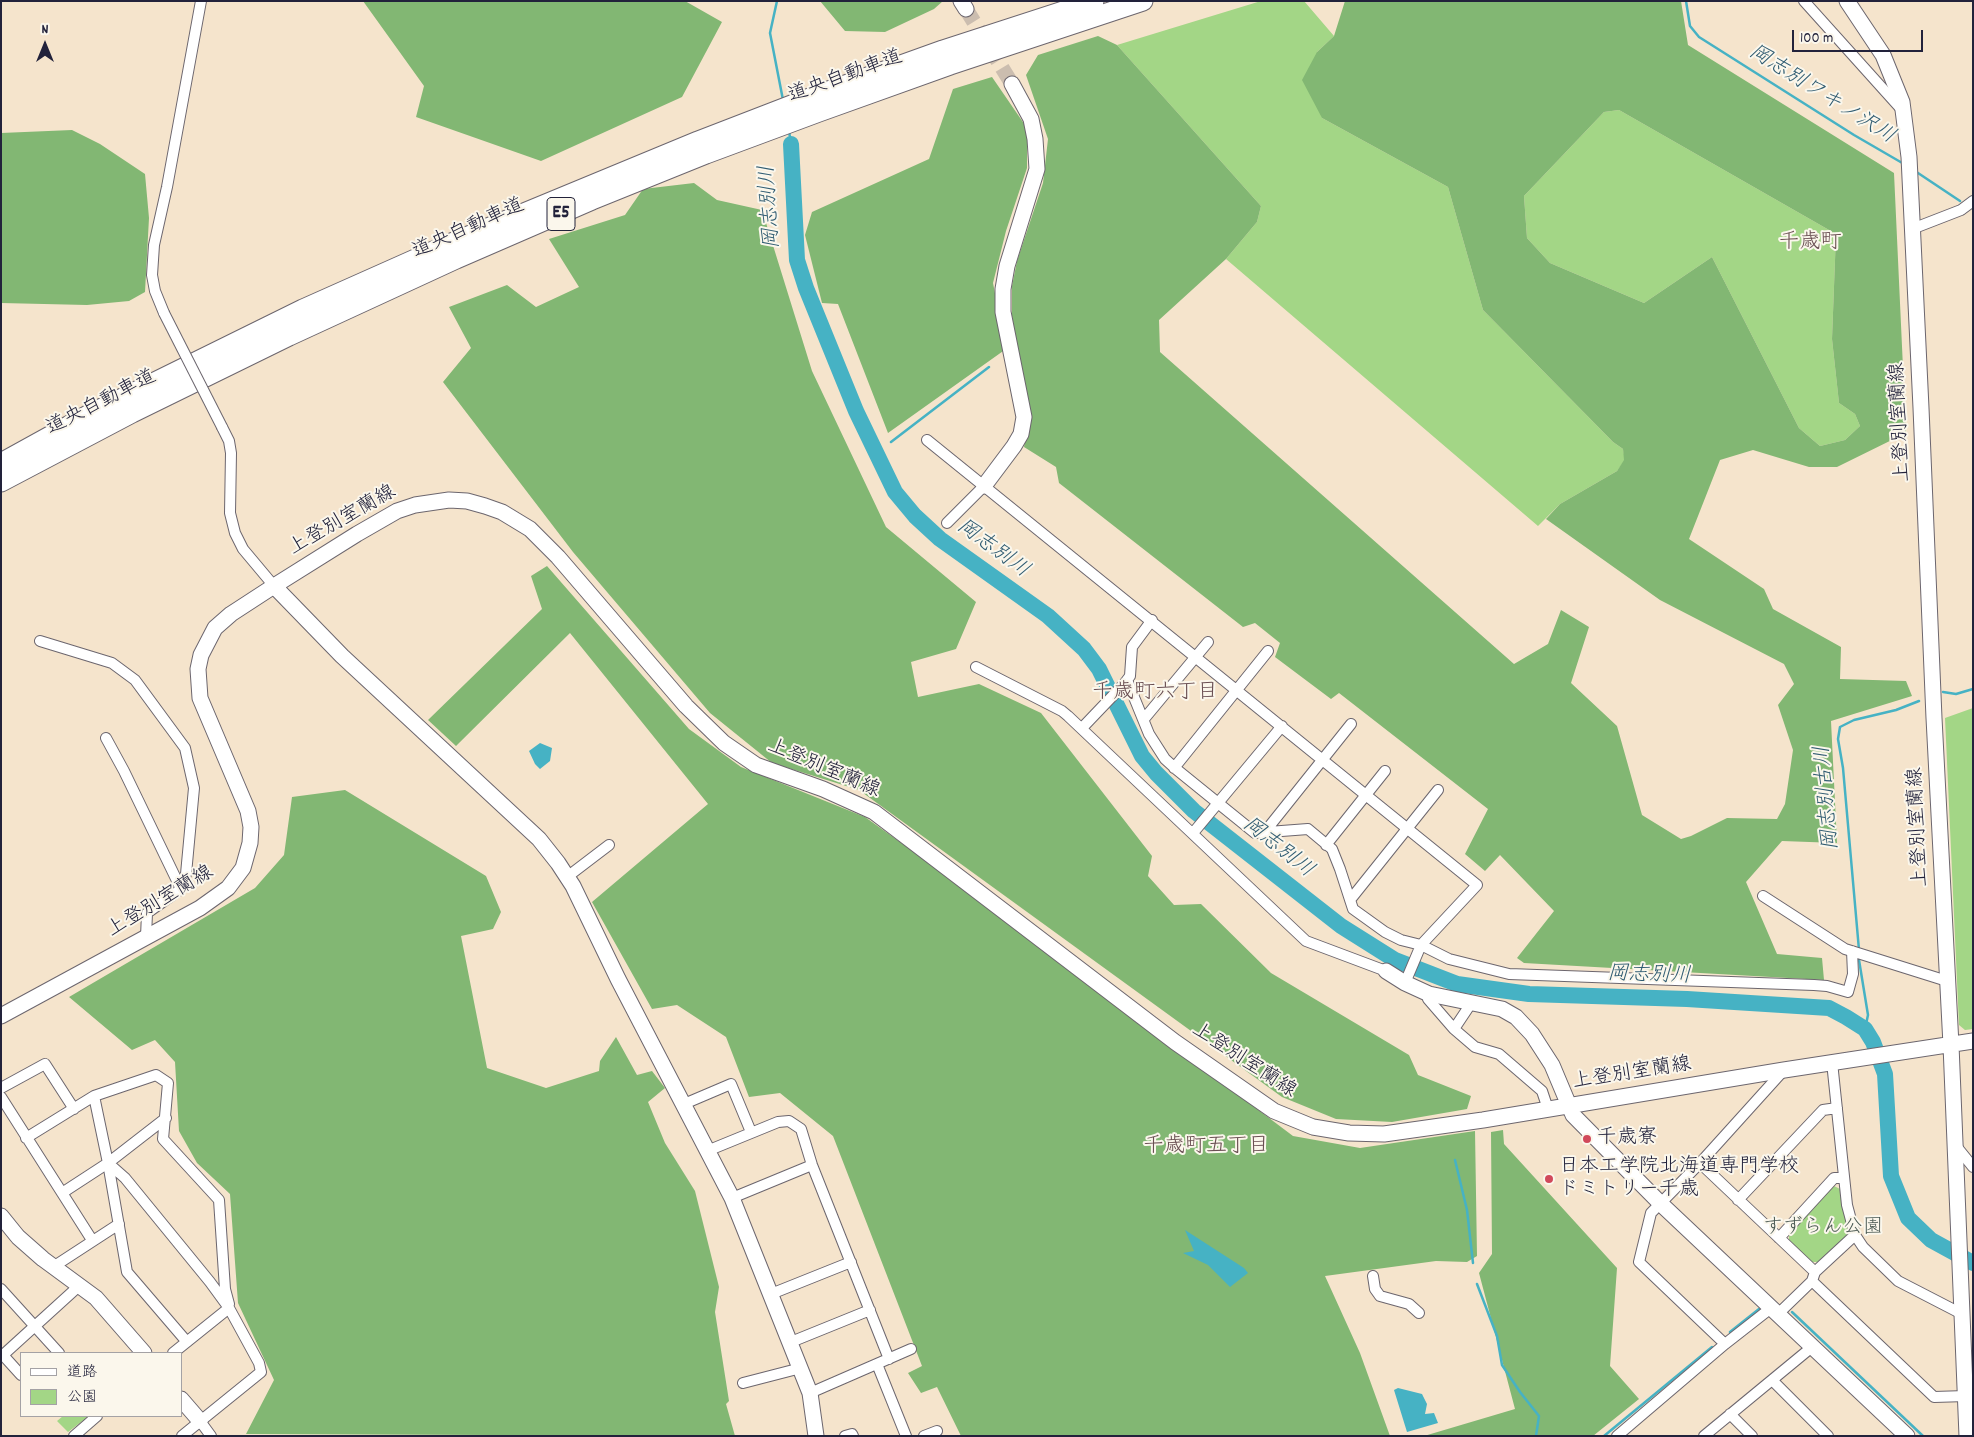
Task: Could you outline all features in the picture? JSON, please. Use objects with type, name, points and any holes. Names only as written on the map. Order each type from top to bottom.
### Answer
[{"type":"highway","name":"道央自動車道","points":[[1,463],[88,415],[303,309],[449,244],[698,141],[812,97],[942,50],[1094,1]]},
{"type":"highway","name":"道央自動車道","points":[[1,482],[132,413],[289,336],[456,259],[592,200],[706,154],[819,112],[950,65],[1143,1]]},
{"type":"main road","name":"上登別室蘭線","points":[[1,1016],[217,897],[237,877],[247,857],[250,827],[248,811],[200,698],[198,669],[205,644],[215,628],[231,614],[274,586],[397,511],[415,505],[449,500],[467,502],[502,512],[530,529],[558,556],[686,706],[724,743],[756,765],[823,789],[874,812],[1175,1042],[1274,1111],[1313,1127],[1350,1133],[1384,1134],[1832,1062],[1951,1045],[1909,157],[1902,102],[1883,55],[1847,1]]},
{"type":"main road","points":[[984,486],[1021,434],[1024,416],[1003,312],[1003,289],[1007,266],[1037,169],[1035,139],[1031,119],[1012,84]]},
{"type":"main road","points":[[274,586],[342,656],[533,834],[558,863],[567,877],[732,1198],[810,1393],[816,1436]]},
{"type":"main road","points":[[1386,971],[1407,978],[1429,994],[1502,1009],[1516,1017],[1525,1026],[1552,1065],[1573,1115],[1661,1204],[1907,1436]]},
{"type":"main road","points":[[1967,1436],[1951,1045],[1973,1041]]},
{"type":"main road","points":[[1,1216],[18,1237],[53,1267],[96,1298],[143,1352]]},
{"type":"main road","points":[[182,1399],[200,1421]]},
{"type":"street","points":[[201,1],[154,245],[152,275],[155,291],[164,312],[229,441],[231,453],[230,513],[235,533],[243,550],[274,586]]},
{"type":"street","points":[[1804,1],[1903,112]]},
{"type":"street","points":[[1912,229],[1960,210],[1973,201]]},
{"type":"street","points":[[927,440],[1152,620],[1477,886],[1420,948],[1407,978]]},
{"type":"street","points":[[947,523],[984,486]]},
{"type":"street","points":[[1082,728],[1130,676],[1132,647],[1152,620]]},
{"type":"street","points":[[40,641],[112,663],[128,674],[135,680],[185,748],[194,788],[186,874],[181,889],[147,913],[146,937]]},
{"type":"street","points":[[1144,719],[1208,642]]},
{"type":"street","points":[[1174,768],[1268,651]]},
{"type":"street","points":[[976,667],[1062,711],[1195,830],[1306,941],[1386,971]]},
{"type":"street","points":[[1126,682],[1149,734],[1165,760],[1174,768],[1218,801],[1255,833],[1308,830],[1332,849],[1353,910],[1385,932],[1449,959],[1509,974],[1814,985],[1848,992],[1853,974],[1852,951]]},
{"type":"street","points":[[1264,833],[1351,724]]},
{"type":"street","points":[[1195,830],[1282,726]]},
{"type":"street","points":[[106,738],[181,889]]},
{"type":"street","points":[[1326,845],[1385,771]]},
{"type":"street","points":[[1350,900],[1438,790]]},
{"type":"street","points":[[567,877],[609,845]]},
{"type":"street","points":[[1763,896],[1824,936],[1852,951],[1947,981]]},
{"type":"street","points":[[1429,994],[1428,999],[1454,1029],[1476,1046],[1499,1054],[1542,1091],[1548,1109]]},
{"type":"street","points":[[1454,1029],[1472,1002]]},
{"type":"street","points":[[1832,1062],[1847,1205],[1855,1236],[1863,1247],[1898,1281],[1962,1314]]},
{"type":"street","points":[[1,1088],[45,1064],[74,1109]]},
{"type":"street","points":[[1725,1344],[1640,1262],[1651,1213],[1700,1163],[1784,1070]]},
{"type":"street","points":[[26,1138],[94,1096],[156,1075],[168,1083],[163,1139],[219,1200],[225,1289],[229,1308]]},
{"type":"street","points":[[684,1104],[731,1084],[751,1132]]},
{"type":"street","points":[[94,1096],[127,1272],[187,1342]]},
{"type":"street","points":[[1,1098],[92,1240]]},
{"type":"street","points":[[1738,1200],[1822,1110],[1837,1108]]},
{"type":"street","points":[[62,1192],[108,1163],[166,1118]]},
{"type":"street","points":[[707,1150],[782,1121],[796,1125],[801,1129],[812,1165],[889,1359]]},
{"type":"street","points":[[1955,1146],[1973,1167]]},
{"type":"street","points":[[108,1163],[125,1178],[210,1282],[229,1308],[259,1363],[261,1372],[182,1436]]},
{"type":"street","points":[[1700,1163],[1779,1238],[1813,1276],[1934,1396],[1966,1396]]},
{"type":"street","points":[[732,1198],[812,1165]]},
{"type":"street","points":[[1779,1238],[1834,1178],[1844,1178]]},
{"type":"street","points":[[53,1267],[119,1224]]},
{"type":"street","points":[[1617,1436],[1725,1344],[1774,1310],[1855,1236]]},
{"type":"street","points":[[771,1294],[851,1262]]},
{"type":"street","points":[[1374,1276],[1375,1289],[1380,1296],[1409,1304],[1420,1313]]},
{"type":"street","points":[[20,1374],[3,1355],[80,1285]]},
{"type":"street","points":[[1,1289],[58,1352]]},
{"type":"street","points":[[174,1352],[229,1308]]},
{"type":"street","points":[[790,1342],[870,1310]]},
{"type":"street","points":[[1704,1436],[1812,1347]]},
{"type":"street","points":[[810,1393],[912,1349]]},
{"type":"street","points":[[877,1364],[906,1436]]},
{"type":"street","points":[[743,1383],[801,1368]]},
{"type":"street","points":[[1772,1380],[1828,1436]]},
{"type":"street","points":[[1730,1414],[1752,1436]]},
{"type":"street","points":[[74,1436],[96,1417]]},
{"type":"street","points":[[200,1421],[211,1436]]},
{"type":"street","points":[[924,1436],[937,1431]]},
{"type":"street","points":[[846,1436],[852,1434],[853,1436]]},
{"type":"green space","points":[[363,1],[685,1],[722,22],[682,97],[541,161],[416,117],[424,86]]},
{"type":"green space","points":[[820,1],[943,1],[934,9],[885,32],[845,31]]},
{"type":"green space","points":[[1261,1],[1304,1],[1334,36],[1317,52],[1322,118],[1448,187],[1483,310],[1613,442],[1623,449],[1625,460],[1617,471],[1560,504],[1538,526],[1226,259],[1257,222],[1261,206],[1117,45]]},
{"type":"green space","points":[[1345,1],[1681,1],[1688,45],[1894,173],[1906,433],[1837,467],[1809,467],[1753,450],[1720,460],[1689,539],[1764,589],[1773,609],[1841,647],[1840,679],[1906,681],[1912,696],[1831,721],[1837,843],[1782,841],[1746,882],[1777,954],[1822,958],[1824,980],[1524,963],[1517,958],[1554,911],[1500,855],[1485,871],[1465,854],[1488,809],[1339,693],[1331,699],[1275,657],[1280,643],[1255,623],[1243,627],[1059,483],[1056,467],[1024,447],[1029,415],[1012,316],[1012,286],[1017,261],[1043,183],[1048,139],[1026,75],[1038,55],[1098,36],[1117,45],[1261,206],[1257,222],[1226,259],[1159,320],[1160,352],[1514,664],[1548,644],[1561,610],[1589,627],[1571,683],[1617,726],[1642,815],[1681,839],[1727,818],[1777,819],[1785,804],[1793,750],[1778,705],[1794,684],[1784,664],[1660,600],[1546,519],[1560,504],[1617,471],[1624,460],[1623,449],[1613,442],[1483,310],[1448,187],[1322,118],[1302,80],[1317,52],[1334,36]],"holes":[[[1619,110],[1836,234],[1832,339],[1839,403],[1855,414],[1860,426],[1845,440],[1820,446],[1799,428],[1712,257],[1644,303],[1550,263],[1527,238],[1524,196],[1604,112]]]},
{"type":"green space","points":[[992,77],[1027,128],[1027,168],[1006,231],[993,283],[1006,349],[888,433],[838,304],[822,303],[805,235],[812,212],[929,159],[953,89]]},
{"type":"green space","points":[[1619,110],[1836,234],[1832,339],[1839,403],[1855,414],[1860,426],[1845,440],[1820,446],[1799,428],[1712,257],[1644,303],[1550,263],[1527,238],[1524,196],[1604,112]]},
{"type":"green space","points":[[72,130],[100,144],[145,174],[149,218],[145,292],[129,301],[87,305],[1,303],[1,133]]},
{"type":"green space","points":[[694,183],[717,200],[762,210],[812,371],[886,527],[976,602],[956,649],[911,662],[918,697],[979,684],[1041,713],[1152,856],[1148,876],[1174,905],[1201,904],[1271,973],[1409,1055],[1418,1075],[1471,1096],[1467,1109],[1392,1122],[1336,1119],[1282,1097],[859,790],[772,763],[710,713],[573,552],[443,382],[471,348],[449,307],[507,285],[536,307],[579,287],[549,239],[625,215],[643,189]]},
{"type":"green space","points":[[547,566],[689,729],[741,767],[865,817],[939,870],[1293,1136],[1360,1148],[1475,1131],[1477,1256],[1467,1262],[1436,1261],[1325,1276],[1360,1353],[1390,1436],[961,1436],[937,1387],[921,1393],[908,1373],[922,1366],[833,1136],[780,1093],[749,1097],[726,1037],[677,1005],[652,1009],[592,902],[708,804],[570,633],[456,746],[428,720],[542,609],[531,576]]},
{"type":"green space","points":[[1973,708],[1973,1029],[1965,1030],[1959,1025],[1945,718]]},
{"type":"green space","points":[[345,790],[486,876],[501,912],[493,929],[461,936],[487,1068],[546,1088],[599,1071],[600,1061],[616,1037],[637,1075],[652,1071],[665,1088],[648,1102],[665,1143],[695,1191],[719,1287],[715,1312],[729,1401],[726,1404],[735,1436],[246,1434],[274,1380],[238,1303],[230,1194],[197,1163],[179,1131],[175,1062],[155,1040],[132,1050],[69,997],[255,888],[284,855],[292,797]]},
{"type":"green space","points":[[1503,1130],[1504,1144],[1617,1268],[1610,1366],[1639,1399],[1593,1436],[1424,1436],[1515,1409],[1479,1273],[1492,1254],[1491,1132]]},
{"type":"green space","name":"すずらん公園","points":[[1834,1186],[1842,1190],[1849,1227],[1848,1234],[1822,1262],[1811,1262],[1789,1241],[1789,1234]]},
{"type":"green space","points":[[62,1417],[88,1417],[68,1432],[57,1421]]},
{"type":"water","points":[[540,743],[552,748],[550,761],[540,769],[535,764],[529,751]]},
{"type":"water","points":[[1185,1230],[1244,1268],[1248,1273],[1230,1287],[1208,1265],[1183,1253],[1194,1251]]},
{"type":"water","points":[[1398,1388],[1422,1394],[1427,1404],[1425,1414],[1434,1413],[1438,1423],[1407,1432],[1394,1390]]},
{"type":"waterway","name":"岡志別川","points":[[777,1],[770,33],[783,100]]},
{"type":"waterway","name":"岡志別ワキノ沢川","points":[[1686,1],[1690,26],[1699,37],[1854,135],[1904,164]]},
{"type":"waterway","name":"岡志別川","points":[[789,131],[791,144]]},
{"type":"waterway","name":"岡志別川","points":[[791,144],[797,260],[806,288],[856,411],[895,492],[915,516],[940,539],[1048,616],[1084,649],[1099,669],[1142,756],[1156,773],[1194,811],[1341,926],[1395,960],[1457,984],[1529,994],[1687,999],[1829,1008],[1846,1017],[1865,1029],[1873,1042],[1885,1074],[1891,1176],[1908,1218],[1931,1240],[1973,1263]]},
{"type":"waterway","name":"岡志別ワキノ沢川","points":[[1915,171],[1960,201]]},
{"type":"waterway","points":[[891,442],[989,367]]},
{"type":"waterway","name":"岡志別古川","points":[[1943,692],[1956,694],[1973,689]]},
{"type":"waterway","name":"岡志別古川","points":[[1859,950],[1843,768],[1838,739],[1840,727],[1854,720],[1896,710],[1919,701]]},
{"type":"waterway","name":"岡志別古川","points":[[1859,960],[1868,1015],[1865,1029]]},
{"type":"waterway","points":[[1455,1160],[1467,1210],[1473,1263]]},
{"type":"waterway","points":[[1477,1284],[1497,1336],[1502,1365],[1539,1416],[1536,1436]]},
{"type":"waterway","points":[[1730,1332],[1759,1309]]},
{"type":"waterway","points":[[1792,1312],[1923,1436]]},
{"type":"waterway","points":[[1604,1436],[1712,1347]]},
{"type":"tunnel","points":[[966,9],[1012,84]]},
{"type":"place","name":"千歳寮","points":[[1587,1139]]},
{"type":"place","name":"日本工学院北海道専門学校 ドミトリー千歳","points":[[1549,1179]]},
{"type":"district","name":"千歳町","points":[[1810,244]]},
{"type":"district","name":"千歳町六丁目","points":[[1155,694]]},
{"type":"district","name":"千歳町五丁目","points":[[1206,1148]]}]
